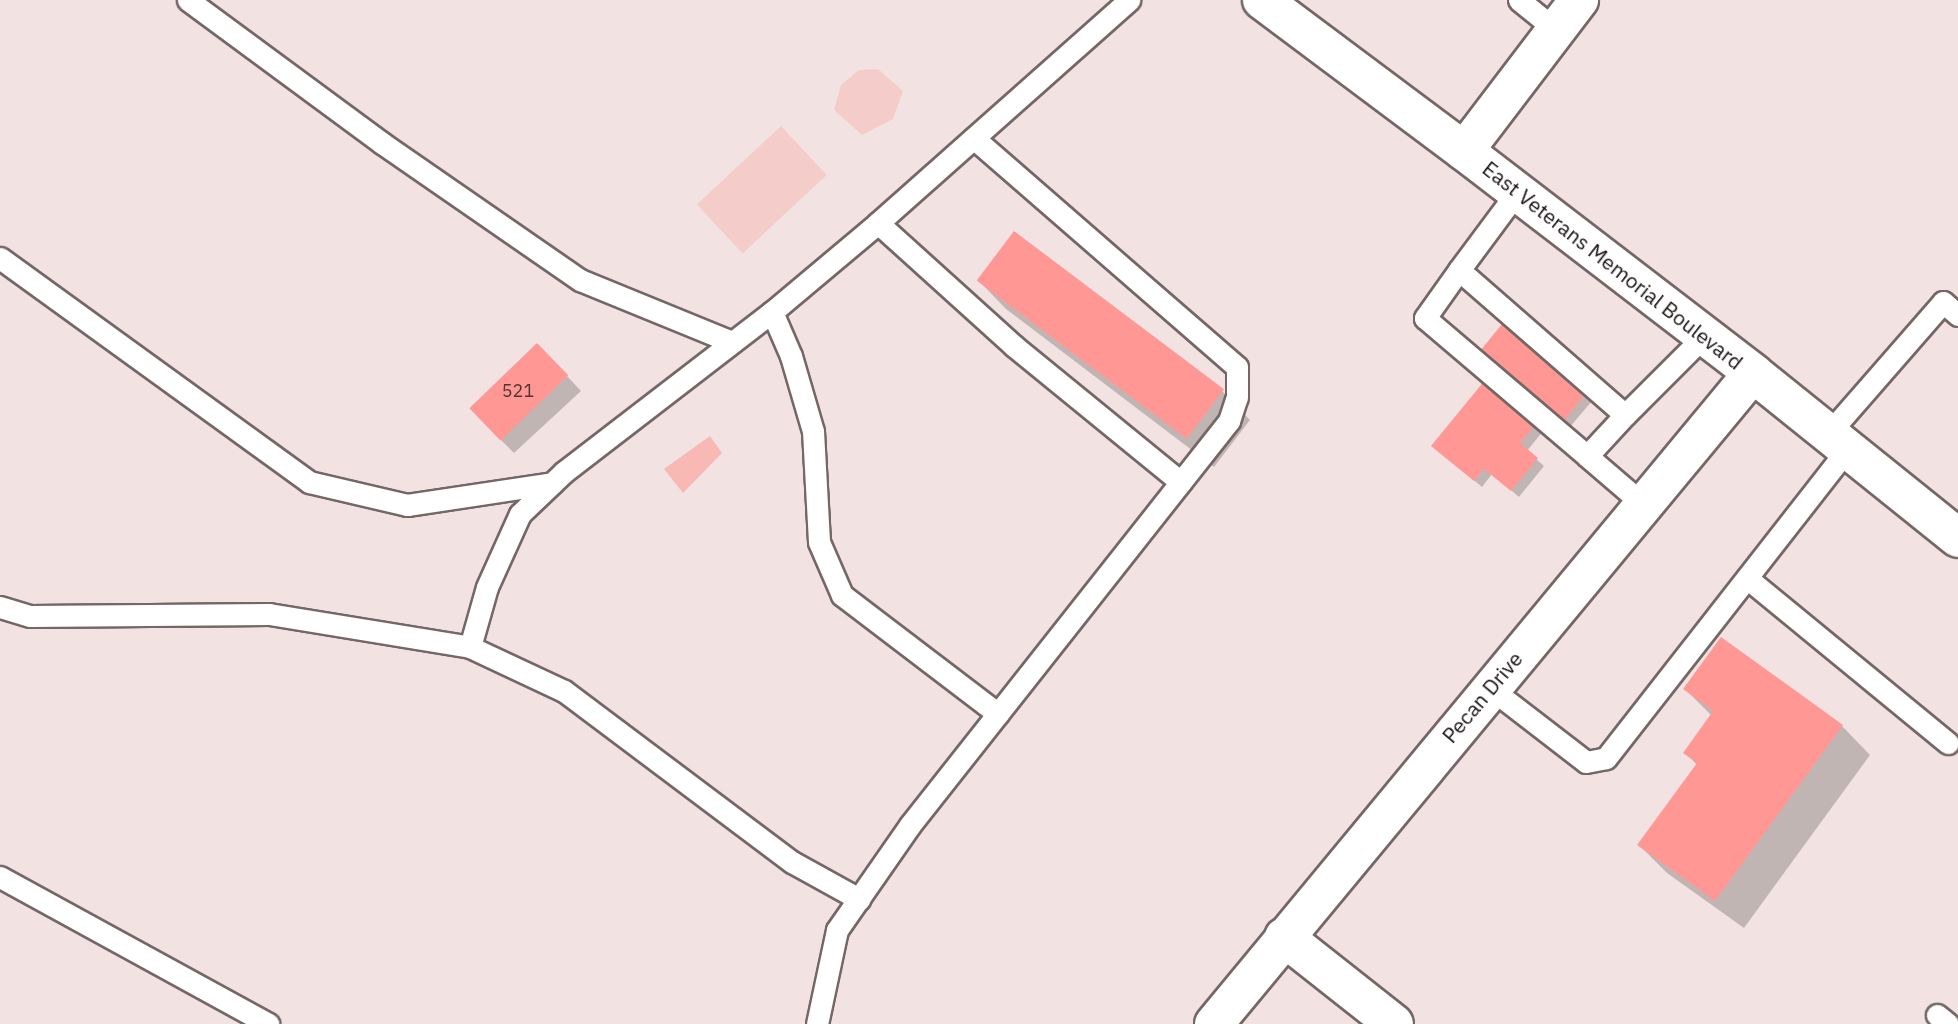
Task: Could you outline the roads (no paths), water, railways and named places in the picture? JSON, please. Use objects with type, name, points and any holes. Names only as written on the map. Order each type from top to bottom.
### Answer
[{"type":"street","name":"East Veterans Memorial Boulevard","points":[[1283,6],[1464,151],[1753,373],[1958,538]]},
{"type":"street","points":[[1464,151],[1568,15]]},
{"type":"street","name":"Pecan Drive","points":[[1214,1024],[1753,373]]},
{"type":"street","points":[[1284,937],[1394,1024]]},
{"type":"lane","points":[[188,0],[382,143],[580,280],[732,342]]},
{"type":"lane","points":[[470,647],[486,587],[520,514],[552,483],[772,312],[878,223],[1129,0]]},
{"type":"lane","points":[[1518,0],[1568,15]]},
{"type":"lane","points":[[817,1024],[837,929],[911,825],[1229,421],[1237,397],[1237,367],[974,138]]},
{"type":"lane","points":[[1517,192],[1425,318],[1643,504]]},
{"type":"lane","points":[[878,223],[1014,346],[1181,482]]},
{"type":"lane","points":[[0,258],[309,482],[407,505],[552,483]]},
{"type":"lane","points":[[1459,270],[1625,415]]},
{"type":"lane","points":[[1490,688],[1586,762],[1606,758],[1747,578],[1838,442],[1943,302],[1958,315]]},
{"type":"lane","points":[[772,312],[791,356],[813,431],[819,542],[842,595],[998,714]]},
{"type":"lane","points":[[1587,456],[1704,336]]},
{"type":"lane","points":[[1747,578],[1948,743]]},
{"type":"lane","points":[[0,607],[30,616],[269,614],[470,647],[564,691],[792,862],[859,899]]},
{"type":"lane","points":[[0,877],[268,1024]]}]
